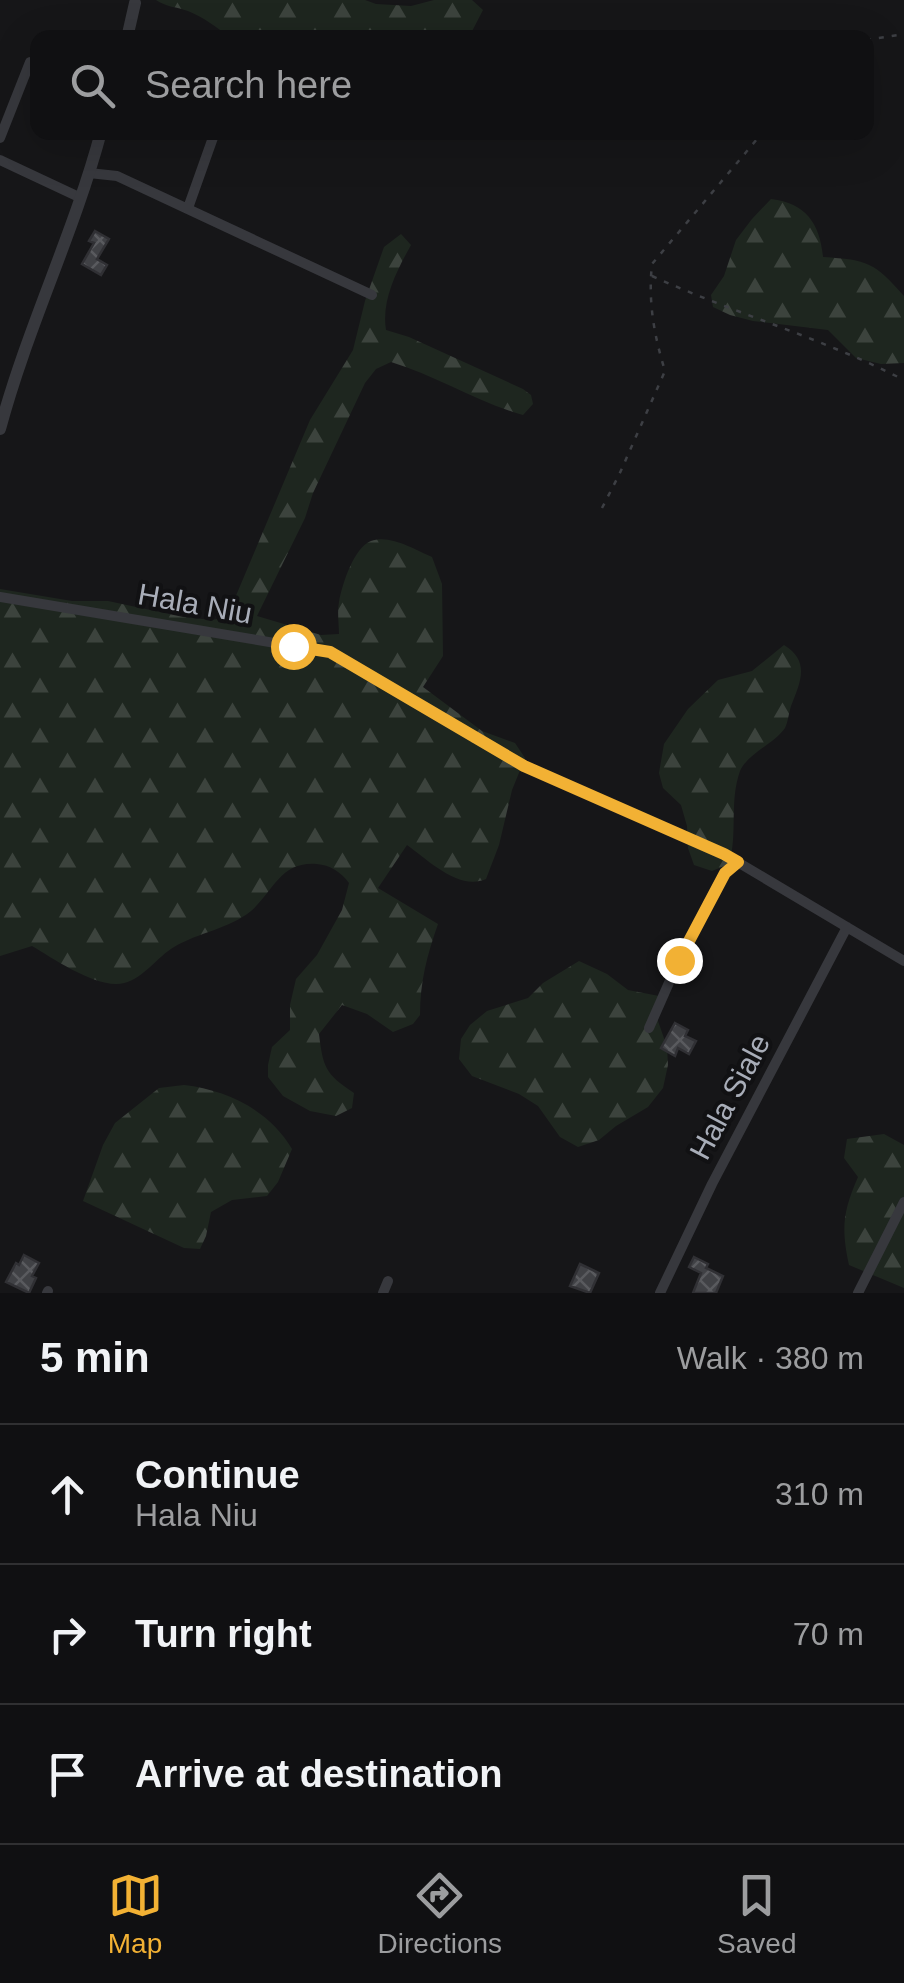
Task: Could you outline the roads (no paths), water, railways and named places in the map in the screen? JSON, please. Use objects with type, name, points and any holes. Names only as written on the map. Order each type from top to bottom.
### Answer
[{"type":"street","points":[[127,30],[132,1]]},
{"type":"street","points":[[0,138],[30,62]]},
{"type":"street","points":[[0,428],[4,402],[81,198],[99,140]]},
{"type":"street","points":[[188,208],[212,140]]},
{"type":"street","points":[[0,160],[81,198]]},
{"type":"street","points":[[89,173],[117,176],[372,295]]},
{"type":"street","name":"Hala Niu","points":[[0,597],[330,652],[524,766],[724,854],[904,960]]},
{"type":"street","points":[[649,1028],[719,883],[738,862]]},
{"type":"street","name":"Hala Siale","points":[[660,1293],[712,1184],[847,927]]},
{"type":"street","points":[[858,1293],[904,1202]]},
{"type":"street","points":[[383,1293],[388,1280]]}]
